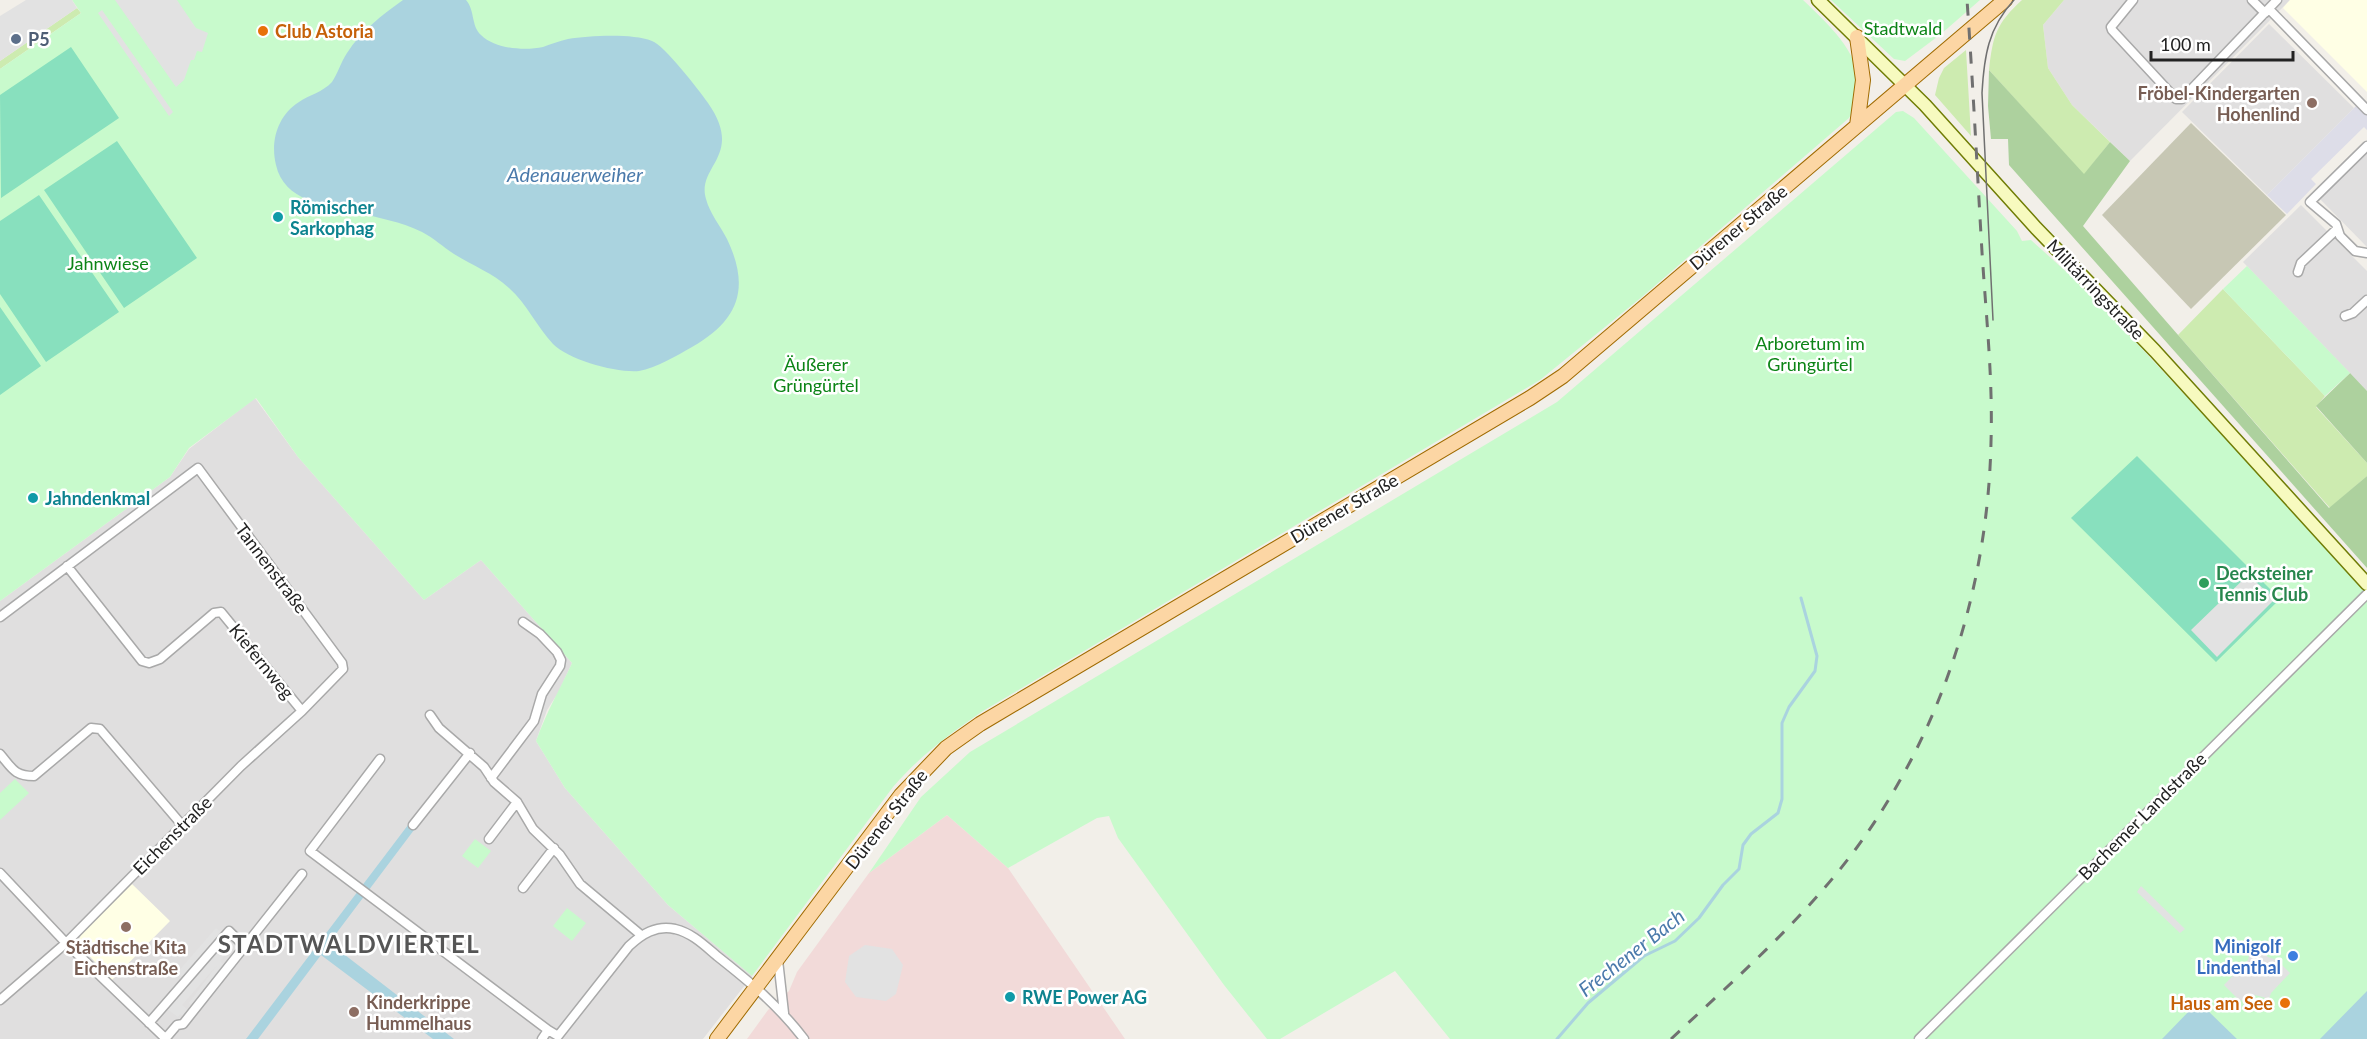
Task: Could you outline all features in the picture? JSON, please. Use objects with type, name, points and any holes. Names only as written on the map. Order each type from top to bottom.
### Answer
[{"type":"main road","name":"Militärringstraße","points":[[1818,0],[1906,85],[2036,228],[2133,327],[2367,584]]},
{"type":"main road","name":"Dürener Straße","points":[[717,1039],[901,795],[946,748],[980,724],[1521,404],[1563,376],[2005,0]]},
{"type":"main road","points":[[1857,37],[1863,80],[1857,126]]},
{"type":"street","points":[[2133,0],[2111,27],[2112,30],[2176,99],[2182,99],[2190,92],[2277,0]]},
{"type":"street","points":[[2252,0],[2267,11],[2367,110]]},
{"type":"street","points":[[2367,146],[2310,202],[2327,215],[2340,236],[2355,251],[2367,253]]},
{"type":"street","points":[[2298,272],[2301,263],[2337,229]]},
{"type":"street","points":[[2345,316],[2353,313],[2367,300]]},
{"type":"street","name":"Tannenstraße","points":[[67,566],[198,468],[342,663],[343,669]]},
{"type":"street","points":[[0,617],[67,566]]},
{"type":"street","name":"Kiefernweg","points":[[67,566],[142,661],[149,663],[160,659],[214,613],[221,612],[302,711]]},
{"type":"street","name":"Bachemer Landstraße","points":[[1918,1039],[2367,594]]},
{"type":"street","points":[[491,778],[534,721],[542,694],[560,666],[561,660],[557,652],[540,634],[523,622]]},
{"type":"street","name":"Eichenstraße","points":[[0,1000],[66,943],[241,766],[302,711],[343,669]]},
{"type":"street","points":[[430,716],[439,728],[470,753],[491,778],[517,802],[538,836],[554,848],[580,884],[641,935]]},
{"type":"street","points":[[0,754],[16,774],[34,776],[91,728],[95,728],[102,731],[182,825]]},
{"type":"street","points":[[413,825],[470,753]]},
{"type":"street","points":[[380,759],[310,851],[558,1036],[629,946],[641,935],[655,929],[673,929],[691,935],[757,987],[784,1013],[804,1039]]},
{"type":"street","points":[[489,839],[517,802]]},
{"type":"street","points":[[523,888],[554,848]]},
{"type":"street","points":[[0,873],[66,943],[165,1039],[177,1025],[183,1024],[302,874]]},
{"type":"street","points":[[149,1023],[229,932],[244,946]]},
{"type":"street","points":[[778,959],[784,1013]]},
{"type":"street","points":[[542,1039],[549,1030]]},
{"type":"shaded area","name":"P5","points":[[26,0],[72,0],[77,8],[0,61],[0,16]]},
{"type":"shaded area","points":[[115,0],[177,0],[196,28],[208,33],[202,52],[197,51],[184,80],[176,87]]},
{"type":"shaded area","points":[[2064,0],[2290,0],[2130,161],[2072,105],[2048,68],[2043,25]]},
{"type":"shaded area","points":[[2290,0],[2367,0],[2367,92],[2283,8]]},
{"type":"shaded area","points":[[102,10],[173,112],[169,116],[98,13]]},
{"type":"shaded area","points":[[2269,24],[2354,108],[2267,195],[2182,112]]},
{"type":"shaded area","points":[[2357,105],[2367,114],[2367,130],[2364,127],[2311,179],[2316,184],[2287,214],[2267,195]]},
{"type":"shaded area","points":[[2191,123],[2286,215],[2191,309],[2102,215]]},
{"type":"shaded area","points":[[2367,151],[2367,247],[2320,199]]},
{"type":"shaded area","points":[[2301,205],[2367,271],[2367,391],[2243,262]]},
{"type":"shaded area","points":[[255,398],[298,457],[424,600],[481,560],[572,663],[547,710],[536,741],[565,788],[668,905],[752,976],[703,1039],[0,1039],[0,601],[170,477],[189,449]]},
{"type":"shaded area","points":[[2248,575],[2275,599],[2217,657],[2191,630]]},
{"type":"shaded area","points":[[947,815],[1008,868],[1125,1039],[747,1039],[768,1010],[789,991],[797,972],[869,873]]},
{"type":"shaded area","name":"Städtische Kita Eichenstraße","points":[[132,884],[170,921],[112,980],[79,945],[78,941],[82,933]]},
{"type":"shaded area","points":[[2141,886],[2185,929],[2180,933],[2137,892]]},
{"type":"shaded area","points":[[216,928],[221,932],[182,977],[177,973]]},
{"type":"shaded area","points":[[2247,937],[2268,957],[2277,960],[2290,973],[2271,993],[2269,999],[2255,995],[2248,1001],[2239,1000],[2224,985],[2248,960],[2249,956],[2239,945]]},
{"type":"shaded area","points":[[228,938],[235,944],[220,961],[223,964],[192,1005],[189,1003],[217,965],[182,1005],[188,1010],[183,1016],[180,1014],[178,1017],[167,1009]]},
{"type":"shaded area","points":[[865,945],[892,949],[903,965],[896,994],[886,1001],[856,997],[845,982],[849,956]]},
{"type":"green space","name":"Äußerer Grüngürtel","points":[[72,0],[1803,0],[1840,38],[1856,67],[1859,83],[1857,100],[1849,118],[1643,296],[1540,380],[983,711],[935,746],[893,787],[752,976],[668,905],[565,788],[536,741],[572,663],[481,560],[424,600],[298,457],[256,398],[189,448],[170,477],[0,601],[0,69],[81,13]]},
{"type":"green space","name":"Stadtwald","points":[[1831,0],[1980,0],[1905,61],[1894,59]]},
{"type":"green space","points":[[2022,0],[2064,0],[2043,25],[2048,68],[2072,105],[2110,142],[2084,175],[1989,70],[1997,31],[2006,16]]},
{"type":"green space","points":[[77,8],[81,13],[0,69],[0,61]]},
{"type":"green space","points":[[71,47],[119,118],[1,198],[0,95]]},
{"type":"green space","points":[[1966,50],[1971,136],[1935,95],[1944,68]]},
{"type":"green space","points":[[1989,70],[2084,174],[2110,142],[2130,161],[2083,226],[2329,508],[2367,476],[2367,568],[2009,165],[2008,139],[1991,139],[1988,106]]},
{"type":"green space","name":"Arboretum im Grüngürtel","points":[[1903,111],[1914,118],[2017,231],[2022,241],[2031,240],[2092,295],[2322,543],[2367,595],[2367,1039],[1450,1039],[1395,971],[1280,1039],[1267,1039],[1224,985],[1118,838],[1109,816],[1097,818],[1008,868],[947,815],[869,873],[921,797],[970,752],[1557,402],[1896,112]]},
{"type":"green space","name":"Jahnwiese","points":[[117,141],[197,258],[124,308],[44,190]]},
{"type":"green space","points":[[39,195],[119,312],[46,362],[0,294],[0,221]]},
{"type":"green space","points":[[2247,266],[2350,373],[2325,396],[2223,289]]},
{"type":"green space","points":[[2223,289],[2325,396],[2316,407],[2367,463],[2367,476],[2330,508],[2178,335]]},
{"type":"green space","points":[[0,307],[41,366],[0,395]]},
{"type":"green space","points":[[2350,373],[2367,391],[2367,463],[2316,406]]},
{"type":"green space","points":[[2137,456],[2280,599],[2216,662],[2071,518]]},
{"type":"green space","points":[[15,779],[29,793],[0,820],[0,793]]},
{"type":"green space","points":[[475,839],[491,851],[478,868],[462,856]]},
{"type":"green space","points":[[567,908],[586,923],[572,941],[553,926]]},
{"type":"water","name":"Adenauerweiher","points":[[403,0],[466,0],[481,35],[487,40],[511,48],[543,47],[568,39],[622,36],[652,41],[665,51],[708,103],[718,121],[722,136],[721,148],[707,178],[706,199],[734,257],[739,288],[730,315],[720,326],[692,347],[646,369],[618,370],[593,364],[560,350],[509,288],[426,234],[380,218],[318,204],[296,194],[287,187],[280,177],[274,156],[275,138],[281,121],[292,107],[332,82],[345,56],[365,31]]},
{"type":"water","points":[[408,825],[414,830],[326,947],[329,949],[332,945],[454,1039],[433,1039],[321,955],[258,1039],[246,1039]]},
{"type":"water","points":[[2367,991],[2367,1039],[2320,1039]]},
{"type":"water","points":[[2198,1005],[2206,1009],[2237,1039],[2162,1039],[2193,1007]]},
{"type":"waterway","name":"Frechener Bach","points":[[1557,1039],[1588,1003],[1644,956],[1675,941],[1699,918],[1723,885],[1739,869],[1743,845],[1751,834],[1778,813],[1782,799],[1782,723],[1789,707],[1815,671],[1817,656],[1801,598]]},
{"type":"tram line","points":[[1993,320],[1982,93],[1986,55],[1993,32],[1998,21],[2014,0]]},
{"type":"railway","points":[[1671,1039],[1743,972],[1813,901],[1855,850],[1886,805],[1913,757],[1935,708],[1955,656],[1970,604],[1981,551],[1988,497],[1991,395],[1967,0]]},
{"type":"place","name":"Club Astoria","points":[[263,31]]},
{"type":"place","name":"P5","points":[[16,39]]},
{"type":"place","name":"Fröbel-Kindergarten Hohenlind","points":[[2312,103]]},
{"type":"place","name":"Römischer Sarkophag","points":[[278,217]]},
{"type":"place","name":"Jahndenkmal","points":[[33,498]]},
{"type":"place","name":"Decksteiner Tennis Club","points":[[2204,583]]},
{"type":"place","name":"Städtische Kita Eichenstraße","points":[[126,927]]},
{"type":"place","name":"Minigolf Lindenthal","points":[[2293,956]]},
{"type":"place","name":"RWE Power AG","points":[[1010,997]]},
{"type":"place","name":"Haus am See","points":[[2285,1003]]},
{"type":"place","name":"Kinderkrippe Hummelhaus","points":[[354,1012]]},
{"type":"district","name":"STADTWALDVIERTEL","points":[[349,943]]}]
